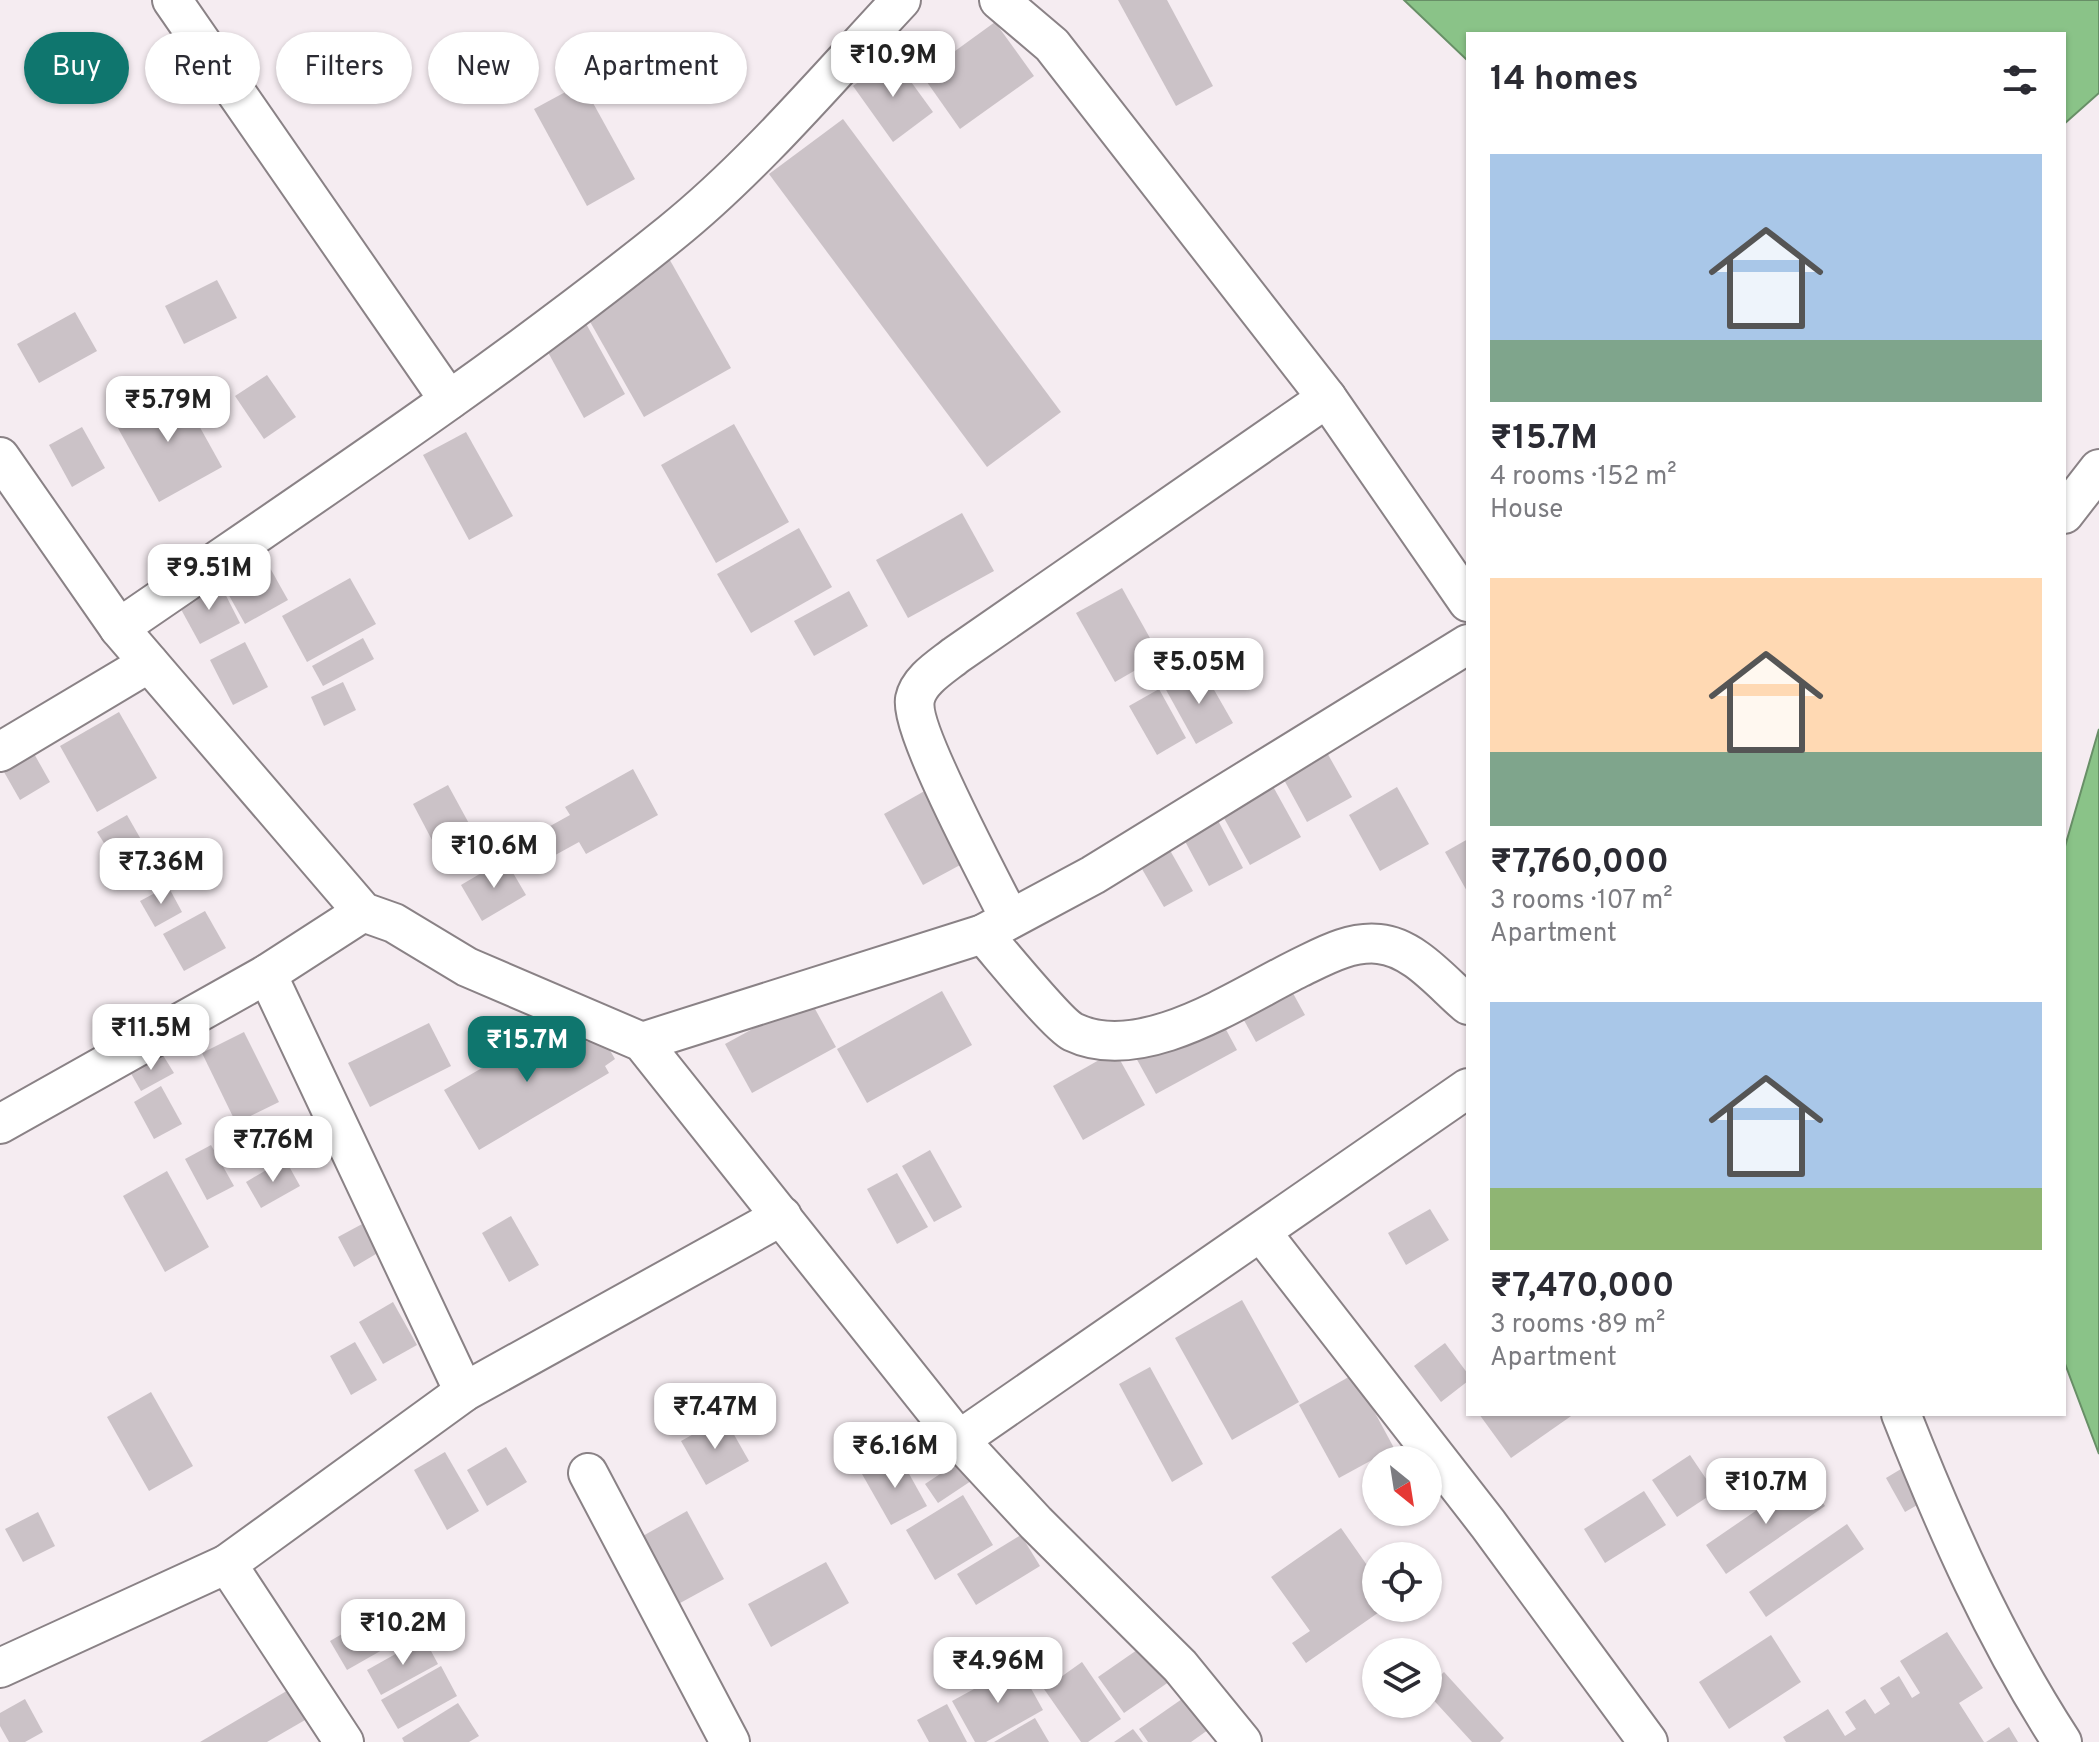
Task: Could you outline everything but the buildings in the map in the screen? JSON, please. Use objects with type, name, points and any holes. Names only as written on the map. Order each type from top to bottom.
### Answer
[{"type":"street","points":[[172,0],[449,400]]},
{"type":"street","points":[[119,628],[449,400],[673,231],[767,142],[901,0]]},
{"type":"street","points":[[999,0],[1052,45],[1327,398],[1466,599]]},
{"type":"street","points":[[1327,398],[956,655],[924,681],[914,706],[996,926],[1070,1031],[1108,1043],[1139,1040],[1176,1028],[1341,947],[1380,944],[1408,954],[1466,1003]]},
{"type":"street","points":[[0,457],[119,628],[363,912],[394,923],[467,967],[642,1042],[959,1440],[1036,1523],[1180,1666],[1242,1742]]},
{"type":"street","points":[[2066,511],[2099,469]]},
{"type":"street","points":[[642,1042],[996,926],[1093,875],[1466,645]]},
{"type":"street","points":[[0,752],[149,663]]},
{"type":"street","points":[[0,1124],[267,974],[363,912]]},
{"type":"street","points":[[267,974],[464,1392]]},
{"type":"street","points":[[959,1440],[1466,1089]]},
{"type":"street","points":[[0,1668],[227,1564],[464,1392],[782,1216]]},
{"type":"street","points":[[1261,1232],[1488,1524],[1648,1742]]},
{"type":"street","points":[[1902,1416],[1969,1579],[2027,1687],[2062,1742]]},
{"type":"street","points":[[588,1473],[730,1742]]},
{"type":"street","points":[[227,1564],[344,1742]]},
{"type":"shaded area","points":[[1404,0],[2099,0],[2099,93],[2066,122],[2066,32],[1466,32],[1466,59]]},
{"type":"shaded area","points":[[2099,729],[2099,1454],[2066,1366],[2066,843]]}]
